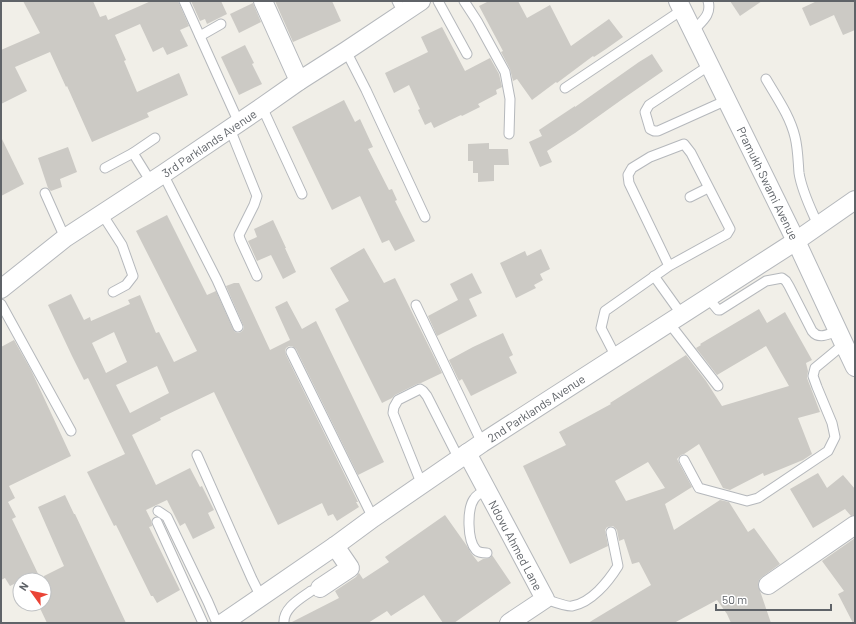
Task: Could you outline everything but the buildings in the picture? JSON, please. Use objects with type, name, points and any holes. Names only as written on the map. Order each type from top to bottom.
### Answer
[{"type":"street","points":[[263,1],[299,81]]},
{"type":"street","name":"3rd Parklands Avenue","points":[[1,289],[65,238],[346,51],[400,7],[421,1]]},
{"type":"street","name":"Pramukh Swami Avenue","points":[[680,5],[796,241],[855,367]]},
{"type":"street","name":"2nd Parklands Avenue","points":[[223,623],[482,443],[796,241],[855,200]]},
{"type":"street","name":"Ndovu Ahmed Lane","points":[[463,456],[487,490],[545,599],[509,623]]},
{"type":"street","points":[[768,585],[855,525]]},
{"type":"street","points":[[316,590],[350,568],[335,546]]},
{"type":"lane","points":[[184,1],[200,36],[235,126],[257,196],[240,235],[240,240],[257,276]]},
{"type":"lane","points":[[438,1],[467,54]]},
{"type":"lane","points":[[464,1],[477,21],[505,72],[510,99],[509,134]]},
{"type":"lane","points":[[693,31],[708,14],[710,6],[708,1]]},
{"type":"lane","points":[[566,88],[680,5]]},
{"type":"lane","points":[[200,36],[221,24]]},
{"type":"lane","points":[[346,51],[366,90],[425,218]]},
{"type":"lane","points":[[710,65],[649,105],[645,112],[650,129],[658,131],[727,100]]},
{"type":"lane","points":[[766,79],[788,117],[795,136],[799,173],[804,191],[818,225]]},
{"type":"lane","points":[[262,107],[302,194]]},
{"type":"lane","points":[[105,168],[133,153],[155,138]]},
{"type":"lane","points":[[616,357],[601,328],[605,311],[669,266],[728,234],[730,229],[691,153],[684,144],[650,157],[632,168],[628,175],[629,183],[669,266]]},
{"type":"lane","points":[[133,153],[157,178],[217,280],[238,327]]},
{"type":"lane","points":[[690,197],[708,188]]},
{"type":"lane","points":[[46,192],[65,238]]},
{"type":"lane","points":[[102,214],[122,245],[133,276],[126,286],[114,292]]},
{"type":"lane","points":[[654,276],[676,319],[718,386]]},
{"type":"lane","points":[[708,298],[718,310],[720,310],[766,281],[782,278],[789,286],[815,335],[841,338]]},
{"type":"lane","points":[[1,304],[71,431]]},
{"type":"lane","points":[[416,305],[482,443]]},
{"type":"lane","points":[[684,460],[699,488],[747,501],[758,498],[828,451],[835,437],[832,423],[813,376],[815,368],[841,338]]},
{"type":"lane","points":[[292,352],[373,518]]},
{"type":"lane","points":[[422,485],[393,413],[394,407],[398,400],[420,389],[423,391],[463,456]]},
{"type":"lane","points":[[198,455],[261,597]]},
{"type":"lane","points":[[487,490],[474,498],[469,517],[471,542],[476,550],[481,553],[487,553]]},
{"type":"lane","points":[[158,511],[167,517],[217,623]]},
{"type":"lane","points":[[157,522],[203,623]]},
{"type":"lane","points":[[545,599],[571,607],[588,600],[610,578],[618,566],[611,532]]},
{"type":"lane","points":[[284,623],[284,616],[288,610],[299,600],[316,590]]}]
